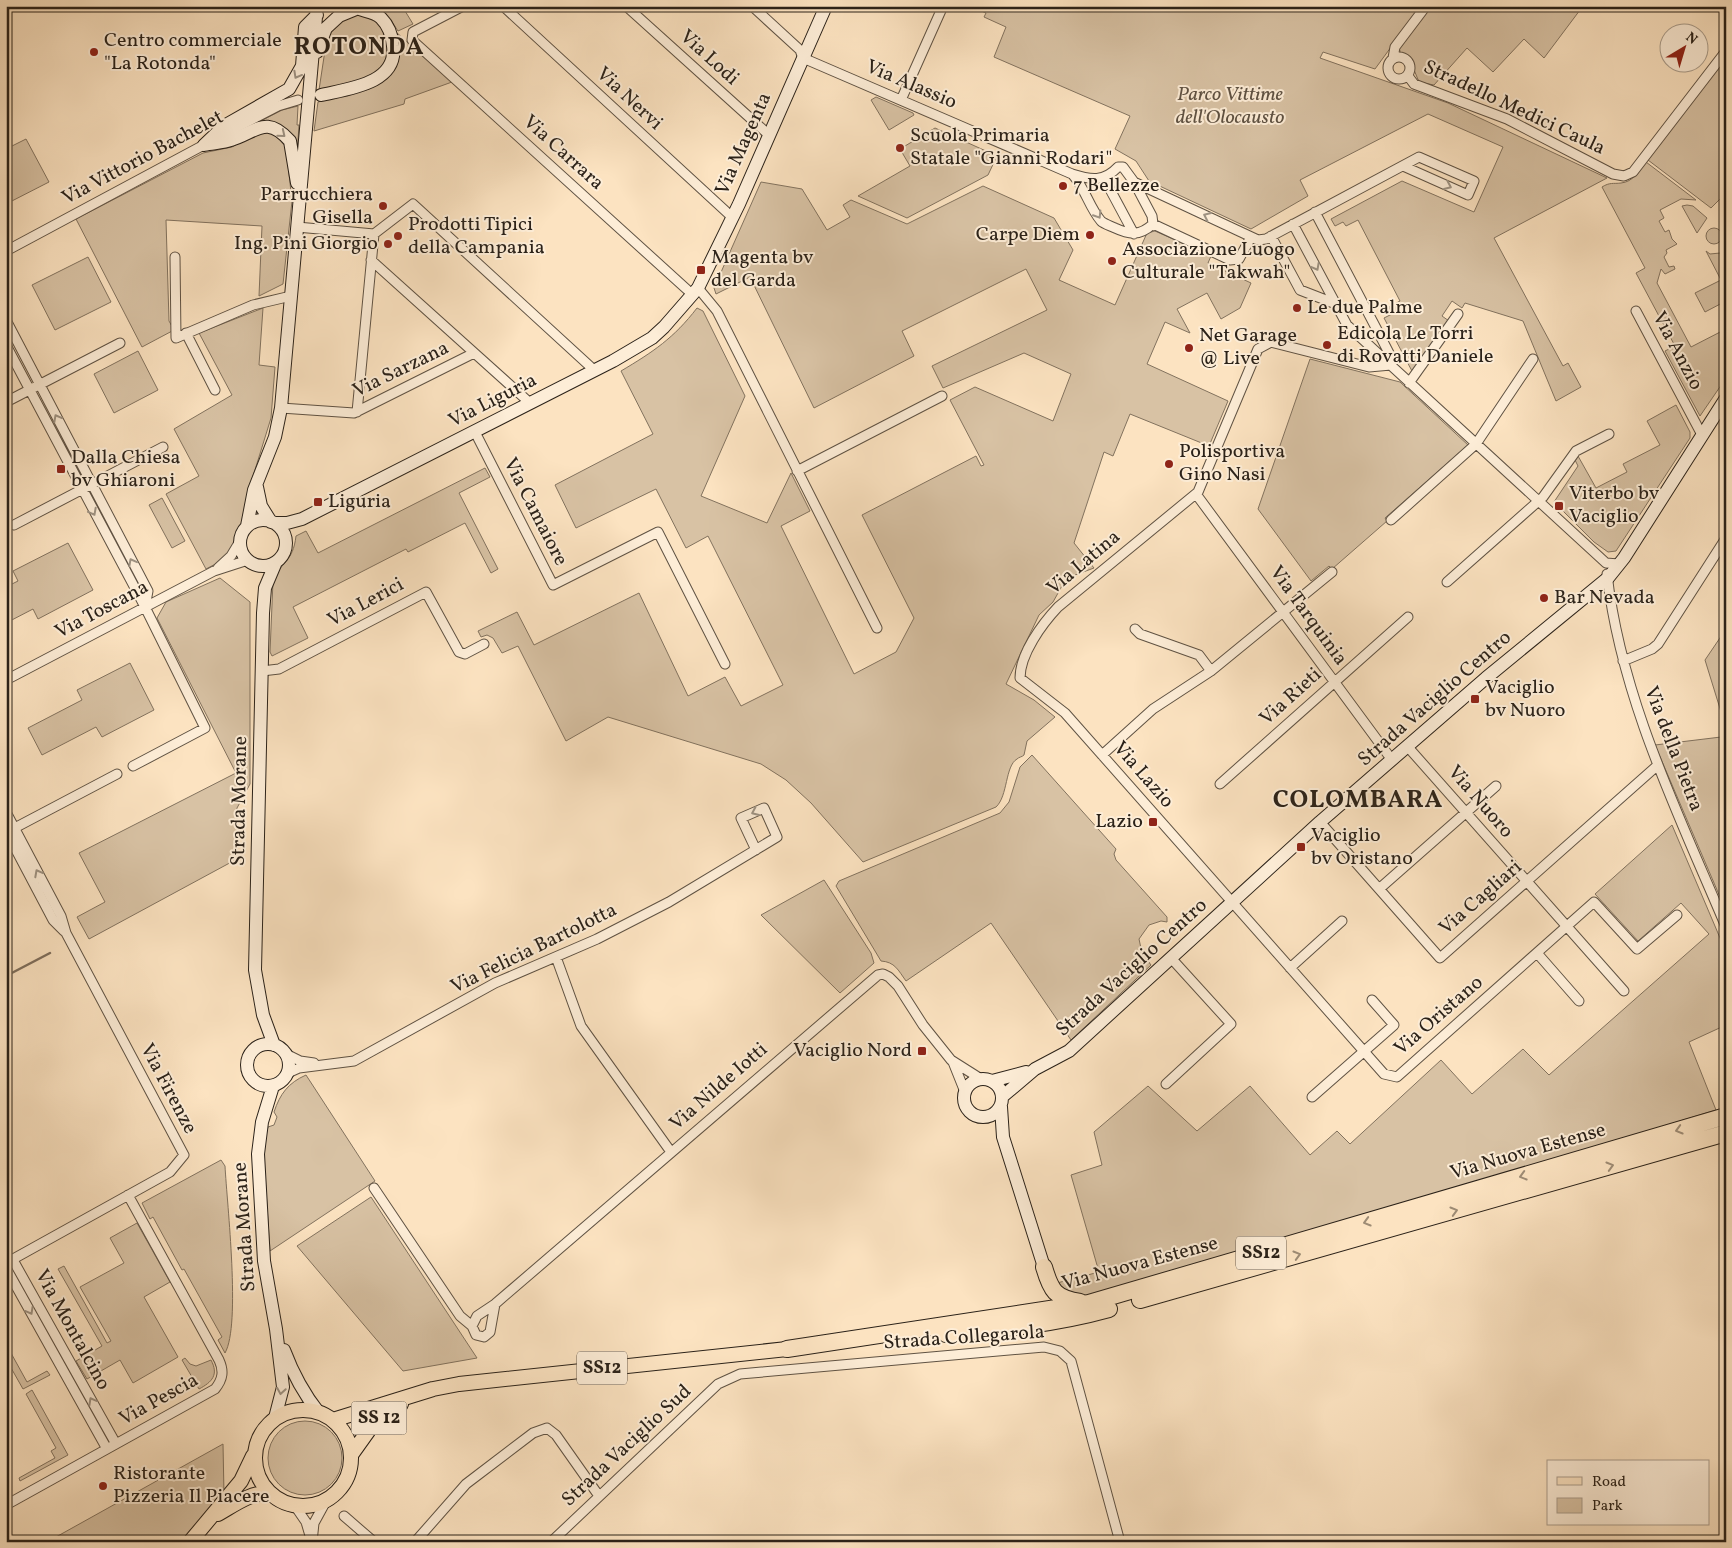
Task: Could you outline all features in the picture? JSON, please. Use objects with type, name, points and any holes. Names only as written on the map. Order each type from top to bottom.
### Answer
[{"type":"highway","points":[[1704,1123],[1726,1112]]},
{"type":"highway","name":"Via Nuova Estense","points":[[787,1349],[1089,1303],[1726,1116]]},
{"type":"highway","name":"Via Nuova Estense","points":[[787,1349],[1002,1329],[1079,1318],[1726,1133]]},
{"type":"highway","points":[[1046,1274],[1055,1293],[1063,1299],[1089,1303]]},
{"type":"highway","points":[[1006,1316],[1038,1302],[1046,1274]]},
{"type":"main road","name":"Via Nuova Estense","points":[[333,1420],[459,1384],[787,1349]]},
{"type":"main road","name":"Via Nuova Estense","points":[[351,1454],[376,1420],[419,1394]]},
{"type":"main road","points":[[190,1542],[241,1481],[264,1429],[275,1418],[301,1410],[319,1413],[333,1420],[344,1432],[351,1454],[351,1464],[345,1482],[334,1496],[311,1506],[296,1506],[286,1504],[269,1493],[257,1474],[255,1451]]},
{"type":"main road","points":[[209,1520],[245,1499],[262,1493],[269,1493]]},
{"type":"street","name":"Via Carrara","points":[[463,6],[413,32],[412,40],[717,311],[877,628]]},
{"type":"street","name":"Via Nervi","points":[[503,6],[732,217]]},
{"type":"street","name":"Via Lodi","points":[[626,6],[769,135]]},
{"type":"street","name":"Via Alassio","points":[[752,6],[800,50],[803,58],[1072,174],[1090,179],[1104,178]]},
{"type":"street","name":"Via Magenta","points":[[696,291],[732,217],[826,6]]},
{"type":"street","points":[[901,100],[943,6]]},
{"type":"street","points":[[1393,58],[1400,57],[1406,59],[1410,64],[1411,70],[1408,76],[1402,80],[1390,75],[1389,63],[1393,58],[1395,47],[1426,6]]},
{"type":"street","points":[[312,57],[320,48],[326,28],[339,16],[354,7],[372,12],[380,17],[392,36],[394,51],[388,67],[371,83],[321,95]]},
{"type":"street","points":[[257,482],[261,506],[272,522],[280,528],[285,539],[285,550],[276,562],[261,565],[251,562],[243,554],[240,541],[247,526],[257,482],[275,437],[281,408],[317,10]]},
{"type":"street","points":[[204,145],[224,126],[289,89],[302,66],[305,27],[317,10]]},
{"type":"street","name":"Stradello Medici Caula","points":[[1408,76],[1414,84],[1507,119],[1613,174],[1624,176],[1632,172],[1726,51]]},
{"type":"street","name":"Via Vittorio Bachelet","points":[[6,251],[278,106],[298,100]]},
{"type":"street","points":[[204,145],[232,140],[255,128],[265,126],[274,128],[290,141],[300,198]]},
{"type":"street","points":[[1134,182],[1261,240],[1419,157],[1474,181],[1468,195],[1403,166]]},
{"type":"street","points":[[1134,234],[1104,178],[1118,166],[1124,167],[1134,182],[1152,216],[1153,224]]},
{"type":"street","points":[[1072,174],[1080,183],[1102,222],[1128,234],[1145,231],[1153,224]]},
{"type":"street","points":[[297,227],[374,234],[413,204],[594,370]]},
{"type":"street","points":[[1315,212],[1389,353],[1391,365]]},
{"type":"street","points":[[1153,224],[1230,260],[1239,259],[1251,237]]},
{"type":"street","points":[[1293,224],[1347,325],[1538,501],[1612,564]]},
{"type":"street","points":[[357,412],[374,234]]},
{"type":"street","points":[[1271,236],[1300,290],[1336,304]]},
{"type":"street","points":[[175,257],[176,338],[253,305],[291,296]]},
{"type":"street","points":[[371,260],[530,403]]},
{"type":"street","name":"Via Liguria","points":[[272,522],[297,521],[594,370],[652,338],[675,317],[696,291]]},
{"type":"street","name":"Via Anzio","points":[[1636,311],[1702,435]]},
{"type":"street","points":[[1410,383],[1458,314]]},
{"type":"street","points":[[6,320],[148,591],[145,607]]},
{"type":"street","points":[[186,333],[215,390]]},
{"type":"street","points":[[1196,494],[1258,349],[1271,342],[1369,367],[1391,365]]},
{"type":"street","points":[[6,402],[120,343]]},
{"type":"street","points":[[6,345],[145,607],[206,728],[133,766]]},
{"type":"street","name":"Via Sarzana","points":[[281,408],[354,413],[474,353]]},
{"type":"street","points":[[1391,520],[1476,444],[1533,359]]},
{"type":"street","points":[[798,470],[942,396]]},
{"type":"street","name":"Strada Vaciglio Centro","points":[[986,1080],[1035,1069],[1069,1051],[1320,822],[1608,578],[1612,564],[1726,398]]},
{"type":"street","name":"Via Camaiore","points":[[475,432],[553,585],[658,532],[726,664]]},
{"type":"street","points":[[1447,582],[1538,501],[1576,451],[1609,434]]},
{"type":"street","points":[[14,525],[163,447]]},
{"type":"street","name":"Via Tarquinia","points":[[1196,494],[1392,760]]},
{"type":"street","name":"Via Latina","points":[[1020,678],[1020,669],[1040,626],[1196,494]]},
{"type":"street","points":[[247,526],[259,520],[272,522]]},
{"type":"street","name":"Via Liguria","points":[[285,539],[297,521]]},
{"type":"street","points":[[1623,661],[1652,649],[1658,644],[1726,538]]},
{"type":"street","name":"Via Toscana","points":[[6,680],[214,571],[231,556],[240,541]]},
{"type":"street","name":"Via Toscana","points":[[214,571],[251,562]]},
{"type":"street","name":"Strada Morane","points":[[251,562],[265,588]]},
{"type":"street","name":"Strada Morane","points":[[274,1045],[263,1015],[255,970],[265,588],[276,562]]},
{"type":"street","points":[[1102,755],[1154,709],[1211,671],[1332,572]]},
{"type":"street","name":"Via della Pietra","points":[[1608,578],[1623,661],[1636,708],[1726,927]]},
{"type":"street","name":"Via Lerici","points":[[262,671],[279,669],[426,592],[459,652],[464,654],[484,644]]},
{"type":"street","name":"Via Rieti","points":[[1220,784],[1408,617]]},
{"type":"street","points":[[1135,628],[1140,634],[1199,655],[1211,671]]},
{"type":"street","name":"Via Lazio","points":[[1020,678],[1065,714],[1232,902]]},
{"type":"street","name":"Via Nuoro","points":[[1408,746],[1624,991]]},
{"type":"street","name":"Via Cagliari","points":[[1320,822],[1440,958],[1658,765]]},
{"type":"street","points":[[9,830],[117,774]]},
{"type":"street","points":[[1379,889],[1496,786]]},
{"type":"street","name":"Via Felicia Bartolotta","points":[[288,1073],[299,1068],[322,1064],[354,1062],[495,983],[597,939],[669,902],[756,850],[777,837],[764,808],[741,818],[756,850]]},
{"type":"street","name":"Via Firenze","points":[[6,812],[9,830],[60,916],[66,933],[184,1155],[170,1172],[10,1262]]},
{"type":"street","name":"Via Oristano","points":[[1232,902],[1384,1074],[1396,1077],[1567,926]]},
{"type":"street","points":[[1567,926],[1594,902],[1637,949],[1677,915]]},
{"type":"street","points":[[1290,968],[1342,921]]},
{"type":"street","points":[[1537,953],[1579,1001]]},
{"type":"street","points":[[556,957],[581,1026],[671,1152]]},
{"type":"street","points":[[1166,1084],[1232,1024],[1171,958]]},
{"type":"street","name":"Via Nilde Iotti","points":[[472,1326],[477,1316],[495,1304],[878,975],[883,974],[890,977],[898,986],[923,1025],[952,1060],[965,1092]]},
{"type":"street","name":"Via Oristano","points":[[1312,1097],[1394,1025],[1372,1000]]},
{"type":"street","name":"Strada Morane","points":[[261,1046],[263,1015]]},
{"type":"street","points":[[274,1045],[286,1054],[289,1067],[288,1073],[279,1083],[273,1086],[260,1084],[249,1074],[247,1067],[250,1054],[261,1046],[274,1045]]},
{"type":"street","name":"Via Felicia Bartolotta","points":[[286,1054],[300,1061],[322,1064]]},
{"type":"street","name":"Via Nilde Iotti","points":[[952,1060],[986,1080]]},
{"type":"street","name":"Strada Vaciglio Centro","points":[[1002,1101],[1035,1069]]},
{"type":"street","points":[[1003,1137],[979,1117],[972,1114],[966,1106],[965,1092],[972,1082],[986,1080],[1000,1087],[1003,1137],[1046,1274]]},
{"type":"street","name":"Strada Morane","points":[[260,1084],[262,1122]]},
{"type":"street","name":"Strada Morane","points":[[273,1086],[262,1122],[258,1154],[264,1262],[276,1328],[283,1387],[275,1418]]},
{"type":"street","points":[[979,1117],[990,1116],[1002,1101]]},
{"type":"street","points":[[374,1188],[460,1316],[472,1326],[476,1335],[488,1335],[492,1328],[495,1304]]},
{"type":"street","name":"Via Pescia","points":[[6,1505],[215,1389],[223,1374],[219,1360],[128,1196]]},
{"type":"street","name":"Via Montalcino","points":[[10,1262],[116,1444]]},
{"type":"street","name":"Via Montalcino","points":[[6,1268],[107,1449]]},
{"type":"street","name":"Strada Morane","points":[[276,1328],[294,1375],[319,1413]]},
{"type":"street","name":"Strada Collegarola","points":[[730,1378],[740,1374],[770,1370],[1044,1347],[1060,1350],[1071,1361],[1120,1542]]},
{"type":"street","name":"Strada Vaciglio Sud","points":[[551,1542],[718,1384],[730,1378]]},
{"type":"street","points":[[415,1542],[466,1484],[533,1433],[547,1428],[556,1435],[599,1496]]},
{"type":"street","points":[[312,1542],[314,1523],[326,1501]]},
{"type":"street","points":[[296,1506],[306,1522],[312,1542]]},
{"type":"street","points":[[344,1516],[374,1542]]},
{"type":"green space","points":[[376,6],[402,6],[413,24],[398,31],[390,19]]},
{"type":"green space","name":"Parco Vittime dell'Olocausto","points":[[970,6],[1421,6],[1375,69],[1323,52],[1320,58],[1448,103],[1607,178],[1494,238],[1563,366],[1568,363],[1581,387],[1556,401],[1523,321],[1465,303],[1462,308],[1452,301],[1442,316],[1449,321],[1413,373],[1384,318],[1392,314],[1389,307],[1400,301],[1358,220],[1346,226],[1343,222],[1335,226],[1331,219],[1402,181],[1474,212],[1503,147],[1428,114],[1300,180],[1308,196],[1251,229],[1149,181],[1136,161],[1115,149],[1130,116],[994,57],[1006,27],[984,17],[986,13]]},
{"type":"green space","points":[[1430,6],[1451,8],[1453,6],[1583,6],[1544,58],[1524,39],[1493,72],[1467,48],[1434,85],[1419,82],[1410,60],[1401,55],[1399,47]]},
{"type":"green space","points":[[357,13],[376,21],[385,32],[388,46],[385,60],[378,72],[366,79],[319,90],[327,37],[334,25]]},
{"type":"green space","points":[[396,32],[452,82],[405,99],[404,104],[314,131],[318,102],[369,89],[383,81]]},
{"type":"green space","points":[[1726,57],[1726,193],[1711,208],[1648,160]]},
{"type":"green space","points":[[876,97],[914,115],[889,130],[871,100]]},
{"type":"green space","points":[[298,106],[297,155],[294,142],[253,125],[282,110]]},
{"type":"green space","points":[[935,128],[997,156],[988,175],[907,218],[858,196],[910,166],[900,149]]},
{"type":"green space","points":[[268,132],[275,135],[286,147],[292,201],[283,284],[259,296],[262,226],[166,220],[169,321],[174,330],[142,347],[76,219],[203,153],[232,147],[252,135]]},
{"type":"green space","points":[[26,139],[49,182],[6,204],[6,149]]},
{"type":"green space","points":[[1646,162],[1696,200],[1681,199],[1660,210],[1664,218],[1659,221],[1665,232],[1669,230],[1672,239],[1677,244],[1666,250],[1667,253],[1664,257],[1669,267],[1674,266],[1675,269],[1665,274],[1661,269],[1657,283],[1691,347],[1726,329],[1726,378],[1700,416],[1665,351],[1675,346],[1636,273],[1645,268],[1602,187],[1629,181]]},
{"type":"green space","points":[[761,182],[802,189],[827,230],[850,217],[843,205],[851,200],[907,224],[983,186],[1054,218],[1073,250],[1059,280],[1115,305],[1147,233],[1155,231],[1211,256],[1208,263],[1251,283],[1240,308],[1221,319],[1207,293],[1177,309],[1190,333],[1165,322],[1147,364],[1228,401],[1209,446],[1130,414],[1113,456],[1104,452],[1074,543],[1094,568],[1075,575],[1062,586],[1053,602],[1039,615],[1006,684],[1034,700],[1055,717],[1027,741],[1024,755],[1018,758],[1010,768],[1000,802],[996,807],[863,862],[811,803],[786,780],[761,764],[608,717],[566,741],[518,646],[502,653],[493,638],[487,635],[481,637],[478,631],[517,612],[534,645],[639,593],[688,696],[725,677],[741,706],[783,685],[708,536],[686,548],[656,489],[576,528],[555,485],[653,434],[621,371],[662,344],[680,328],[697,308],[703,311],[745,396],[701,496],[767,523],[791,473],[810,511],[781,526],[854,674],[896,652],[914,618],[862,515],[976,456],[981,466],[984,465],[950,400],[975,387],[1053,421],[1071,374],[1024,353],[943,388],[932,366],[1047,310],[1026,269],[902,331],[914,356],[814,408],[750,277],[716,294],[714,288]]},
{"type":"green space","points":[[1682,206],[1693,206],[1707,218],[1697,233]]},
{"type":"green space","points":[[1711,228],[1717,228],[1722,233],[1720,242],[1711,244],[1706,239],[1706,233]]},
{"type":"green space","points":[[1706,251],[1710,254],[1720,253],[1726,265],[1726,301],[1705,312],[1695,293],[1721,280]]},
{"type":"green space","points":[[88,257],[111,302],[55,330],[32,285]]},
{"type":"green space","points":[[263,308],[259,365],[275,367],[271,418],[250,486],[246,518],[238,529],[234,545],[223,560],[206,569],[166,494],[199,476],[174,429],[232,395],[199,333]]},
{"type":"green space","points":[[138,351],[158,390],[114,413],[94,374]]},
{"type":"green space","points":[[1310,359],[1400,382],[1468,445],[1385,518],[1387,521],[1332,569],[1329,566],[1311,581],[1258,509]]},
{"type":"green space","points":[[1676,405],[1690,432],[1690,438],[1616,551],[1608,552],[1594,542],[1554,502],[1578,466],[1574,458],[1578,456],[1596,488],[1627,472],[1623,464],[1660,445],[1647,421]]},
{"type":"green space","points":[[485,468],[490,477],[459,493],[498,569],[491,573],[465,523],[408,552],[406,549],[293,607],[308,638],[272,656],[270,652],[273,581],[292,552],[296,536],[306,531],[318,553]]},
{"type":"green space","points":[[162,498],[185,541],[172,548],[149,505]]},
{"type":"green space","points":[[68,543],[93,590],[38,619],[33,609],[6,623],[6,587],[18,581],[13,571]]},
{"type":"green space","points":[[220,578],[250,602],[250,784],[237,808],[237,859],[89,939],[77,917],[105,902],[79,853],[236,773],[157,618],[166,602]]},
{"type":"green space","points":[[1726,629],[1726,728],[1705,660]]},
{"type":"green space","points":[[130,663],[154,710],[102,737],[96,727],[42,755],[28,728],[82,700],[77,690]]},
{"type":"green space","points":[[1726,734],[1726,911],[1655,745],[1721,737]]},
{"type":"green space","points":[[1032,755],[1116,849],[1114,854],[1116,860],[1167,917],[1167,922],[1161,921],[1149,925],[1139,939],[1142,953],[1151,965],[1071,1040],[991,923],[906,981],[893,965],[881,961],[836,886],[839,881],[1000,813],[1009,802],[1020,767]]},
{"type":"green space","points":[[1672,825],[1726,952],[1726,1025],[1689,1042],[1716,1110],[1094,1300],[1068,1298],[1057,1283],[1099,1272],[1071,1175],[1102,1165],[1094,1132],[1148,1086],[1197,1131],[1250,1086],[1310,1155],[1337,1131],[1350,1144],[1441,1060],[1472,1094],[1523,1049],[1549,1075],[1709,934],[1681,903],[1638,941],[1595,894]]},
{"type":"green space","points":[[824,880],[871,953],[874,963],[840,993],[761,915]]},
{"type":"green space","points":[[306,1075],[375,1181],[270,1251],[263,1147],[268,1127],[274,1125],[277,1117],[274,1112],[282,1094],[290,1085]]},
{"type":"green space","points":[[221,1160],[225,1166],[233,1292],[230,1338],[225,1353],[218,1340],[222,1337],[153,1217],[150,1219],[142,1203]]},
{"type":"green space","points":[[371,1197],[477,1358],[403,1371],[297,1246]]},
{"type":"green space","points":[[137,1223],[170,1282],[144,1297],[178,1357],[133,1383],[120,1360],[87,1379],[76,1361],[102,1346],[58,1269],[64,1266],[107,1343],[111,1341],[80,1287],[124,1263],[110,1238]]},
{"type":"green space","points":[[6,1344],[27,1382],[47,1371],[50,1375],[23,1389],[6,1359]]},
{"type":"green space","points":[[185,1358],[190,1364],[196,1366],[211,1360],[214,1374],[211,1381],[199,1389],[182,1360]]},
{"type":"green space","points":[[32,1390],[68,1455],[20,1481],[19,1478],[55,1458],[51,1451],[56,1448],[26,1394]]},
{"type":"green space","points":[[305,1421],[326,1427],[336,1437],[342,1458],[336,1479],[326,1489],[305,1495],[284,1489],[274,1479],[268,1458],[274,1437],[284,1427]]},
{"type":"green space","points":[[223,1444],[224,1495],[182,1542],[47,1542]]},
{"type":"waterway","points":[[6,976],[50,953]]},
{"type":"place","name":"Centro commerciale \"La Rotonda\"","points":[[94,52]]},
{"type":"place","name":"Scuola Primaria Statale \"Gianni Rodari\"","points":[[900,148]]},
{"type":"place","name":"7 Bellezze","points":[[1063,186]]},
{"type":"place","name":"Parrucchiera Gisella","points":[[383,206]]},
{"type":"place","name":"Carpe Diem","points":[[1090,235]]},
{"type":"place","name":"Prodotti Tipici della Campania","points":[[398,236]]},
{"type":"place","name":"Ing. Pini Giorgio","points":[[388,244]]},
{"type":"place","name":"Associazione Luogo Culturale \"Takwah\"","points":[[1112,261]]},
{"type":"place","name":"Magenta bv del Garda","points":[[701,270]]},
{"type":"place","name":"Le due Palme","points":[[1297,308]]},
{"type":"place","name":"Edicola Le Torri di Rovatti Daniele","points":[[1327,345]]},
{"type":"place","name":"Net Garage @ Live","points":[[1189,348]]},
{"type":"place","name":"Polisportiva Gino Nasi","points":[[1169,464]]},
{"type":"place","name":"Dalla Chiesa bv Ghiaroni","points":[[61,469]]},
{"type":"place","name":"Liguria","points":[[318,502]]},
{"type":"place","name":"Viterbo bv Vaciglio","points":[[1559,506]]},
{"type":"place","name":"Bar Nevada","points":[[1544,598]]},
{"type":"place","name":"Vaciglio bv Nuoro","points":[[1475,699]]},
{"type":"place","name":"Lazio","points":[[1153,822]]},
{"type":"place","name":"Vaciglio bv Oristano","points":[[1301,847]]},
{"type":"place","name":"Vaciglio Nord","points":[[922,1051]]},
{"type":"place","name":"Ristorante Pizzeria Il Piacere","points":[[103,1486]]},
{"type":"district","name":"ROTONDA","points":[[359,47]]},
{"type":"district","name":"COLOMBARA","points":[[1358,800]]}]
